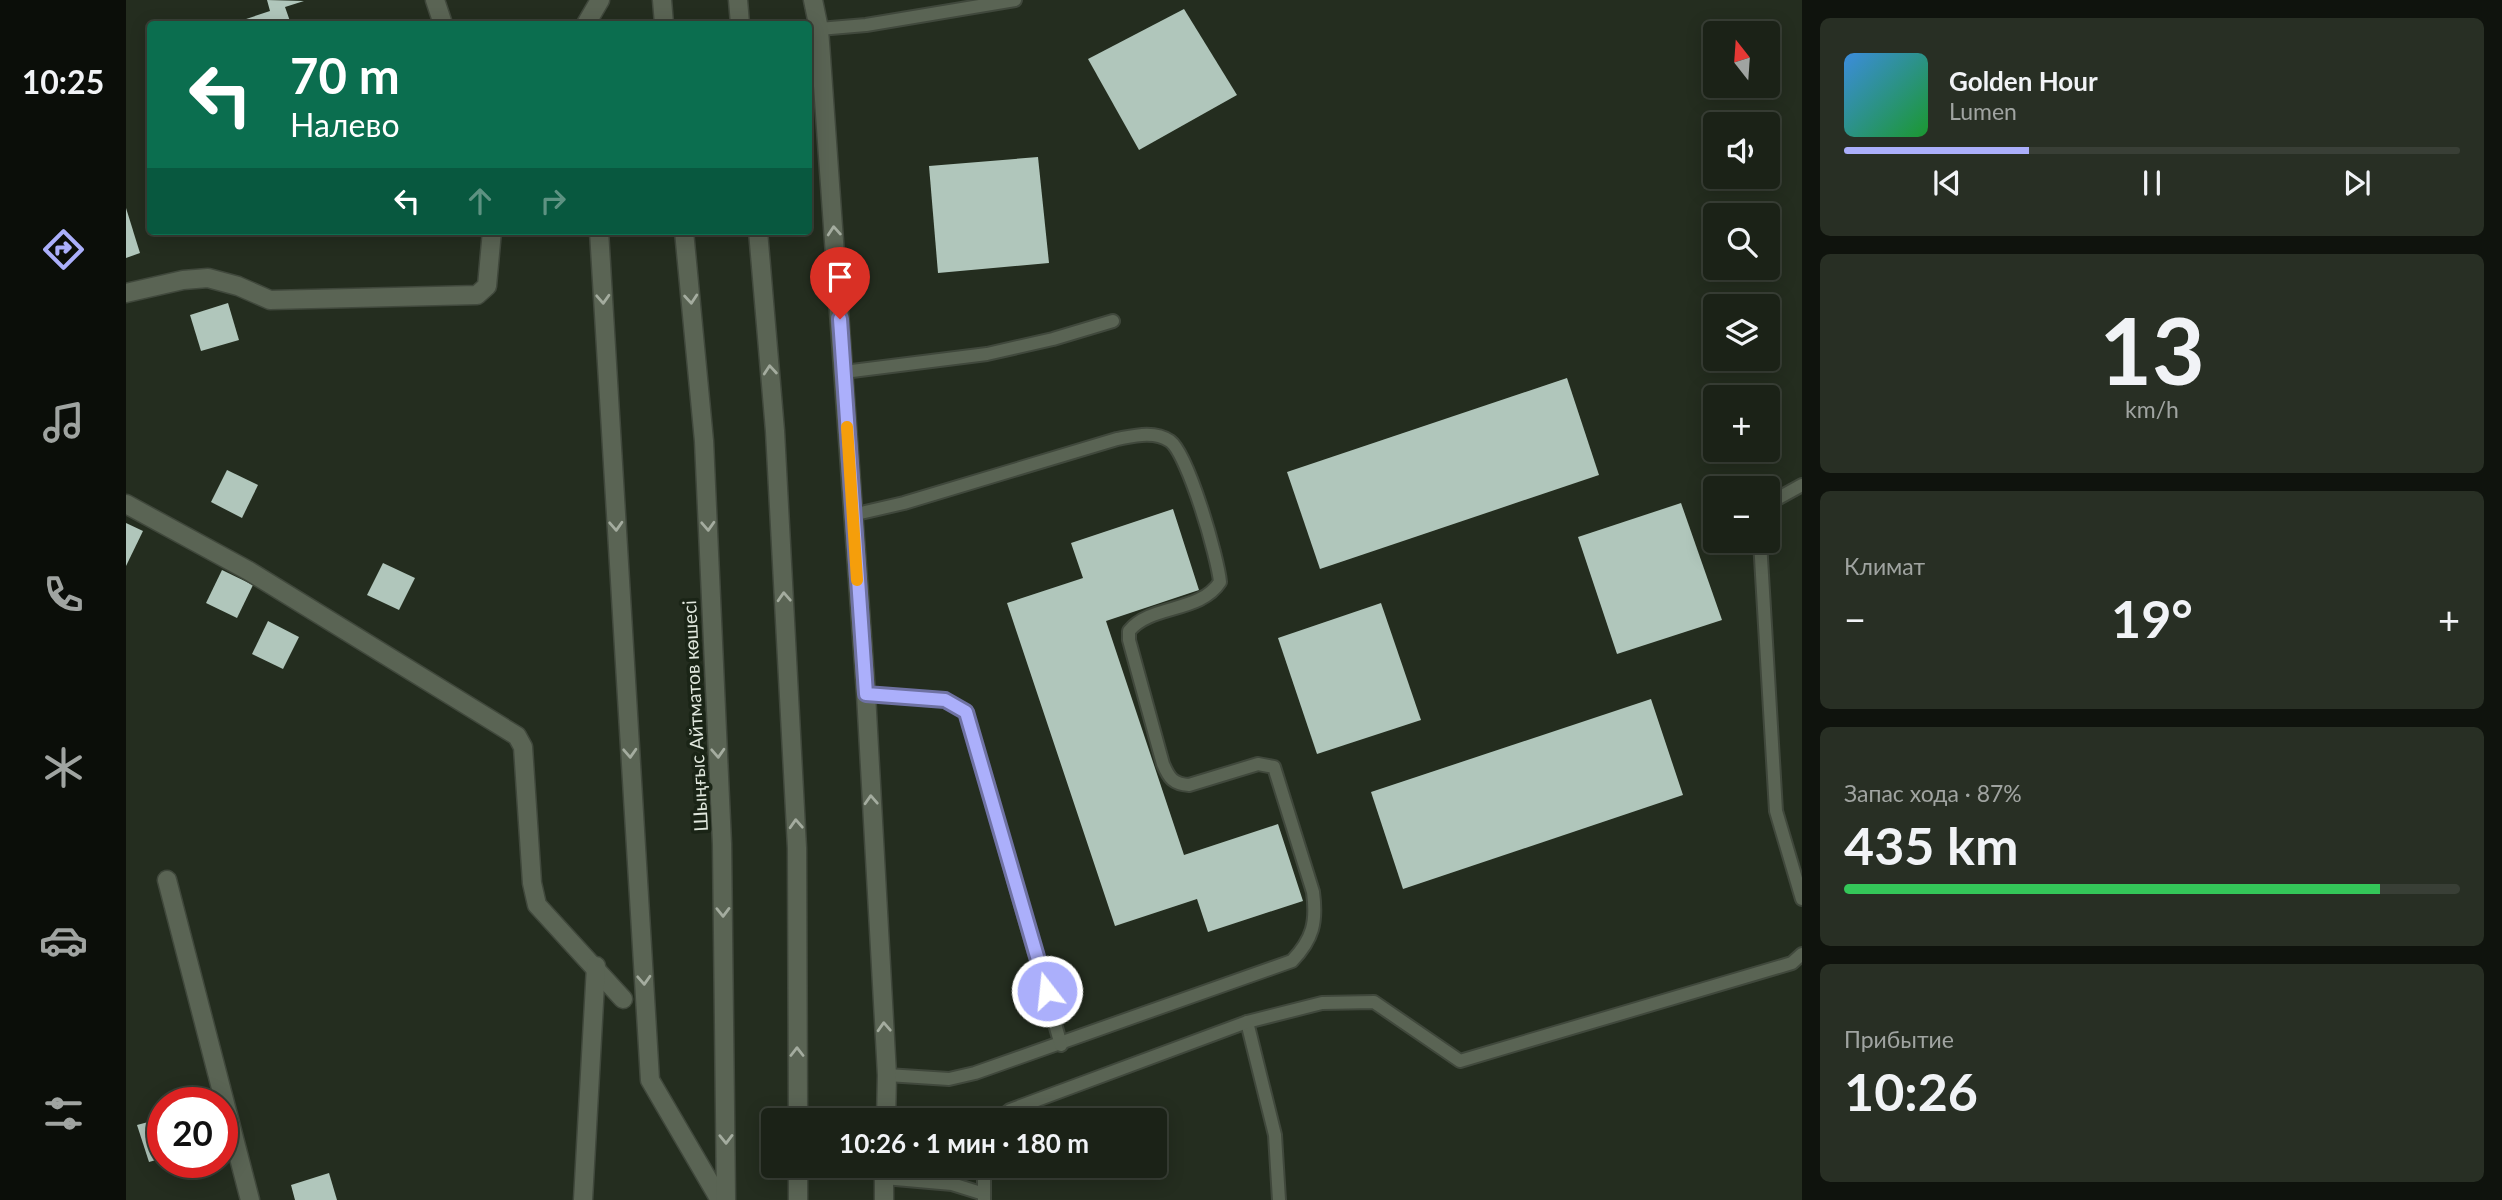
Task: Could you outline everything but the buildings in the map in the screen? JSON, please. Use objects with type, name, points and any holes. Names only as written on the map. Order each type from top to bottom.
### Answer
[{"type":"street","points":[[435,0],[442,21]]},
{"type":"street","points":[[588,21],[600,0]]},
{"type":"street","points":[[662,0],[664,21]]},
{"type":"street","points":[[738,0],[740,21]]},
{"type":"street","points":[[813,0],[819,29],[866,694],[887,1075],[886,1108]]},
{"type":"street","points":[[126,293],[183,280],[208,278],[238,286],[270,300],[477,295],[487,286],[492,235]]},
{"type":"street","points":[[599,235],[650,1080],[720,1200]]},
{"type":"street","name":"Шыңғыс Айтматов көшесі","points":[[684,235],[704,441],[722,844],[726,1200]]},
{"type":"street","points":[[758,235],[776,445],[797,848],[798,1108]]},
{"type":"street","points":[[126,504],[249,571],[517,736],[523,747],[532,883],[537,905],[596,966],[623,999]]},
{"type":"street","points":[[167,880],[250,1200]]},
{"type":"street","points":[[583,1200],[596,966]]},
{"type":"street","points":[[798,1178],[798,1200]]},
{"type":"street","points":[[884,1178],[884,1200]]},
{"type":"lane","points":[[819,29],[866,25],[1015,0]]},
{"type":"lane","points":[[844,372],[987,354],[1053,340],[1113,320]]},
{"type":"lane","points":[[852,515],[904,503],[1117,439],[1146,434],[1170,441],[1187,464],[1220,582],[1206,597],[1133,625],[1129,640],[1168,777],[1178,784],[1189,785],[1258,764],[1274,766],[1313,892],[1313,934],[1292,961],[1061,1045],[949,1079],[887,1075]]},
{"type":"lane","points":[[1780,498],[1802,485]]},
{"type":"lane","points":[[1761,553],[1776,811],[1802,899]]},
{"type":"lane","points":[[866,694],[945,700],[966,712],[1061,1045]]},
{"type":"lane","points":[[1015,1108],[1247,1022],[1322,1003],[1374,1002],[1460,1061],[1792,963],[1802,954]]},
{"type":"lane","points":[[1247,1022],[1275,1135],[1279,1200]]},
{"type":"lane","points":[[918,1178],[952,1184],[984,1197],[985,1178]]},
{"type":"slow traffic","points":[[847,427],[857,580]]},
{"type":"route","points":[[840,319],[866,694],[945,700],[966,712],[1047,991]]}]
